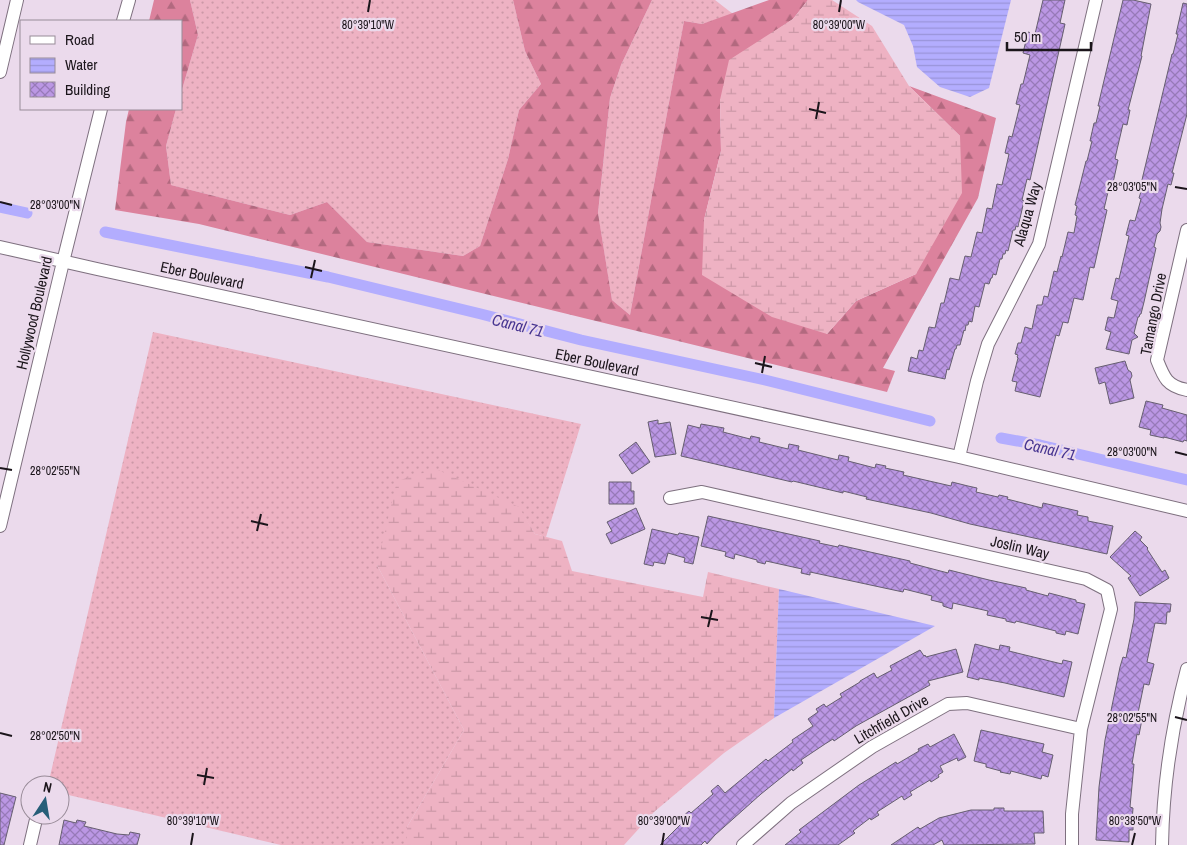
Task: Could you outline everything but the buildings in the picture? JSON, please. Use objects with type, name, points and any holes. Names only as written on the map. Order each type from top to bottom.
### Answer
[{"type":"street","points":[[0,72],[16,0]]},
{"type":"street","points":[[123,20],[129,0]]},
{"type":"street","name":"Alaqua Way","points":[[959,458],[977,381],[988,344],[1039,244],[1096,0]]},
{"type":"street","name":"Hollywood Boulevard","points":[[0,526],[101,110]]},
{"type":"street","name":"Tamango Drive","points":[[1187,230],[1157,360],[1163,375],[1176,388],[1187,390]]},
{"type":"street","name":"Eber Boulevard","points":[[0,246],[63,262],[959,458],[1187,511]]},
{"type":"street","name":"Joslin Way","points":[[670,498],[702,492],[1086,579],[1107,590],[1111,609],[1082,729],[1072,814],[1072,845]]},
{"type":"street","points":[[1162,845],[1163,813],[1169,758],[1187,669]]},
{"type":"street","name":"Litchfield Drive","points":[[743,845],[791,803],[872,746],[948,704],[967,702],[1082,729]]},
{"type":"street","points":[[30,845],[35,825]]},
{"type":"green space","points":[[154,0],[190,0],[198,35],[182,90],[182,20],[149,20]]},
{"type":"green space","points":[[190,0],[513,0],[525,51],[541,84],[519,110],[508,159],[480,246],[463,256],[367,242],[327,202],[290,215],[171,185],[166,146],[176,110],[182,110],[182,90],[198,35]]},
{"type":"green space","points":[[513,0],[652,0],[621,65],[610,98],[598,213],[612,300],[630,315],[684,21],[702,24],[769,0],[808,0],[793,19],[764,39],[720,100],[721,151],[704,220],[827,334],[856,301],[916,274],[960,136],[909,86],[996,118],[978,198],[883,368],[895,371],[887,392],[199,224],[115,210],[129,110],[176,110],[166,146],[171,185],[290,215],[327,202],[367,242],[463,256],[480,246],[508,159],[519,110],[541,84],[525,51]]},
{"type":"green space","points":[[652,0],[715,0],[733,14],[702,24],[684,21],[630,315],[612,300],[598,214],[610,98],[621,65]]},
{"type":"green space","points":[[808,0],[832,0],[872,26],[909,86],[960,136],[962,193],[916,274],[856,301],[827,334],[772,317],[702,275],[704,220],[721,151],[720,100],[729,60],[793,19]]},
{"type":"green space","points":[[153,332],[581,424],[546,537],[535,534],[518,507],[377,565],[464,730],[407,827],[407,845],[281,845],[70,795],[70,775],[50,775]]},
{"type":"green space","points":[[436,469],[519,507],[535,534],[562,541],[572,571],[703,597],[708,572],[779,589],[774,718],[724,753],[654,812],[624,845],[407,845],[407,827],[464,730],[377,565],[397,481]]},
{"type":"water","points":[[856,0],[1011,0],[989,88],[970,97],[940,87],[917,67],[913,46],[904,25]]},
{"type":"water","points":[[779,589],[935,626],[774,718]]},
{"type":"waterway","name":"Canal 71","points":[[0,207],[27,213]]},
{"type":"waterway","name":"Canal 71","points":[[105,232],[328,277],[581,340],[765,380],[930,421]]},
{"type":"waterway","name":"Canal 71","points":[[1001,438],[1040,445],[1187,480]]}]
